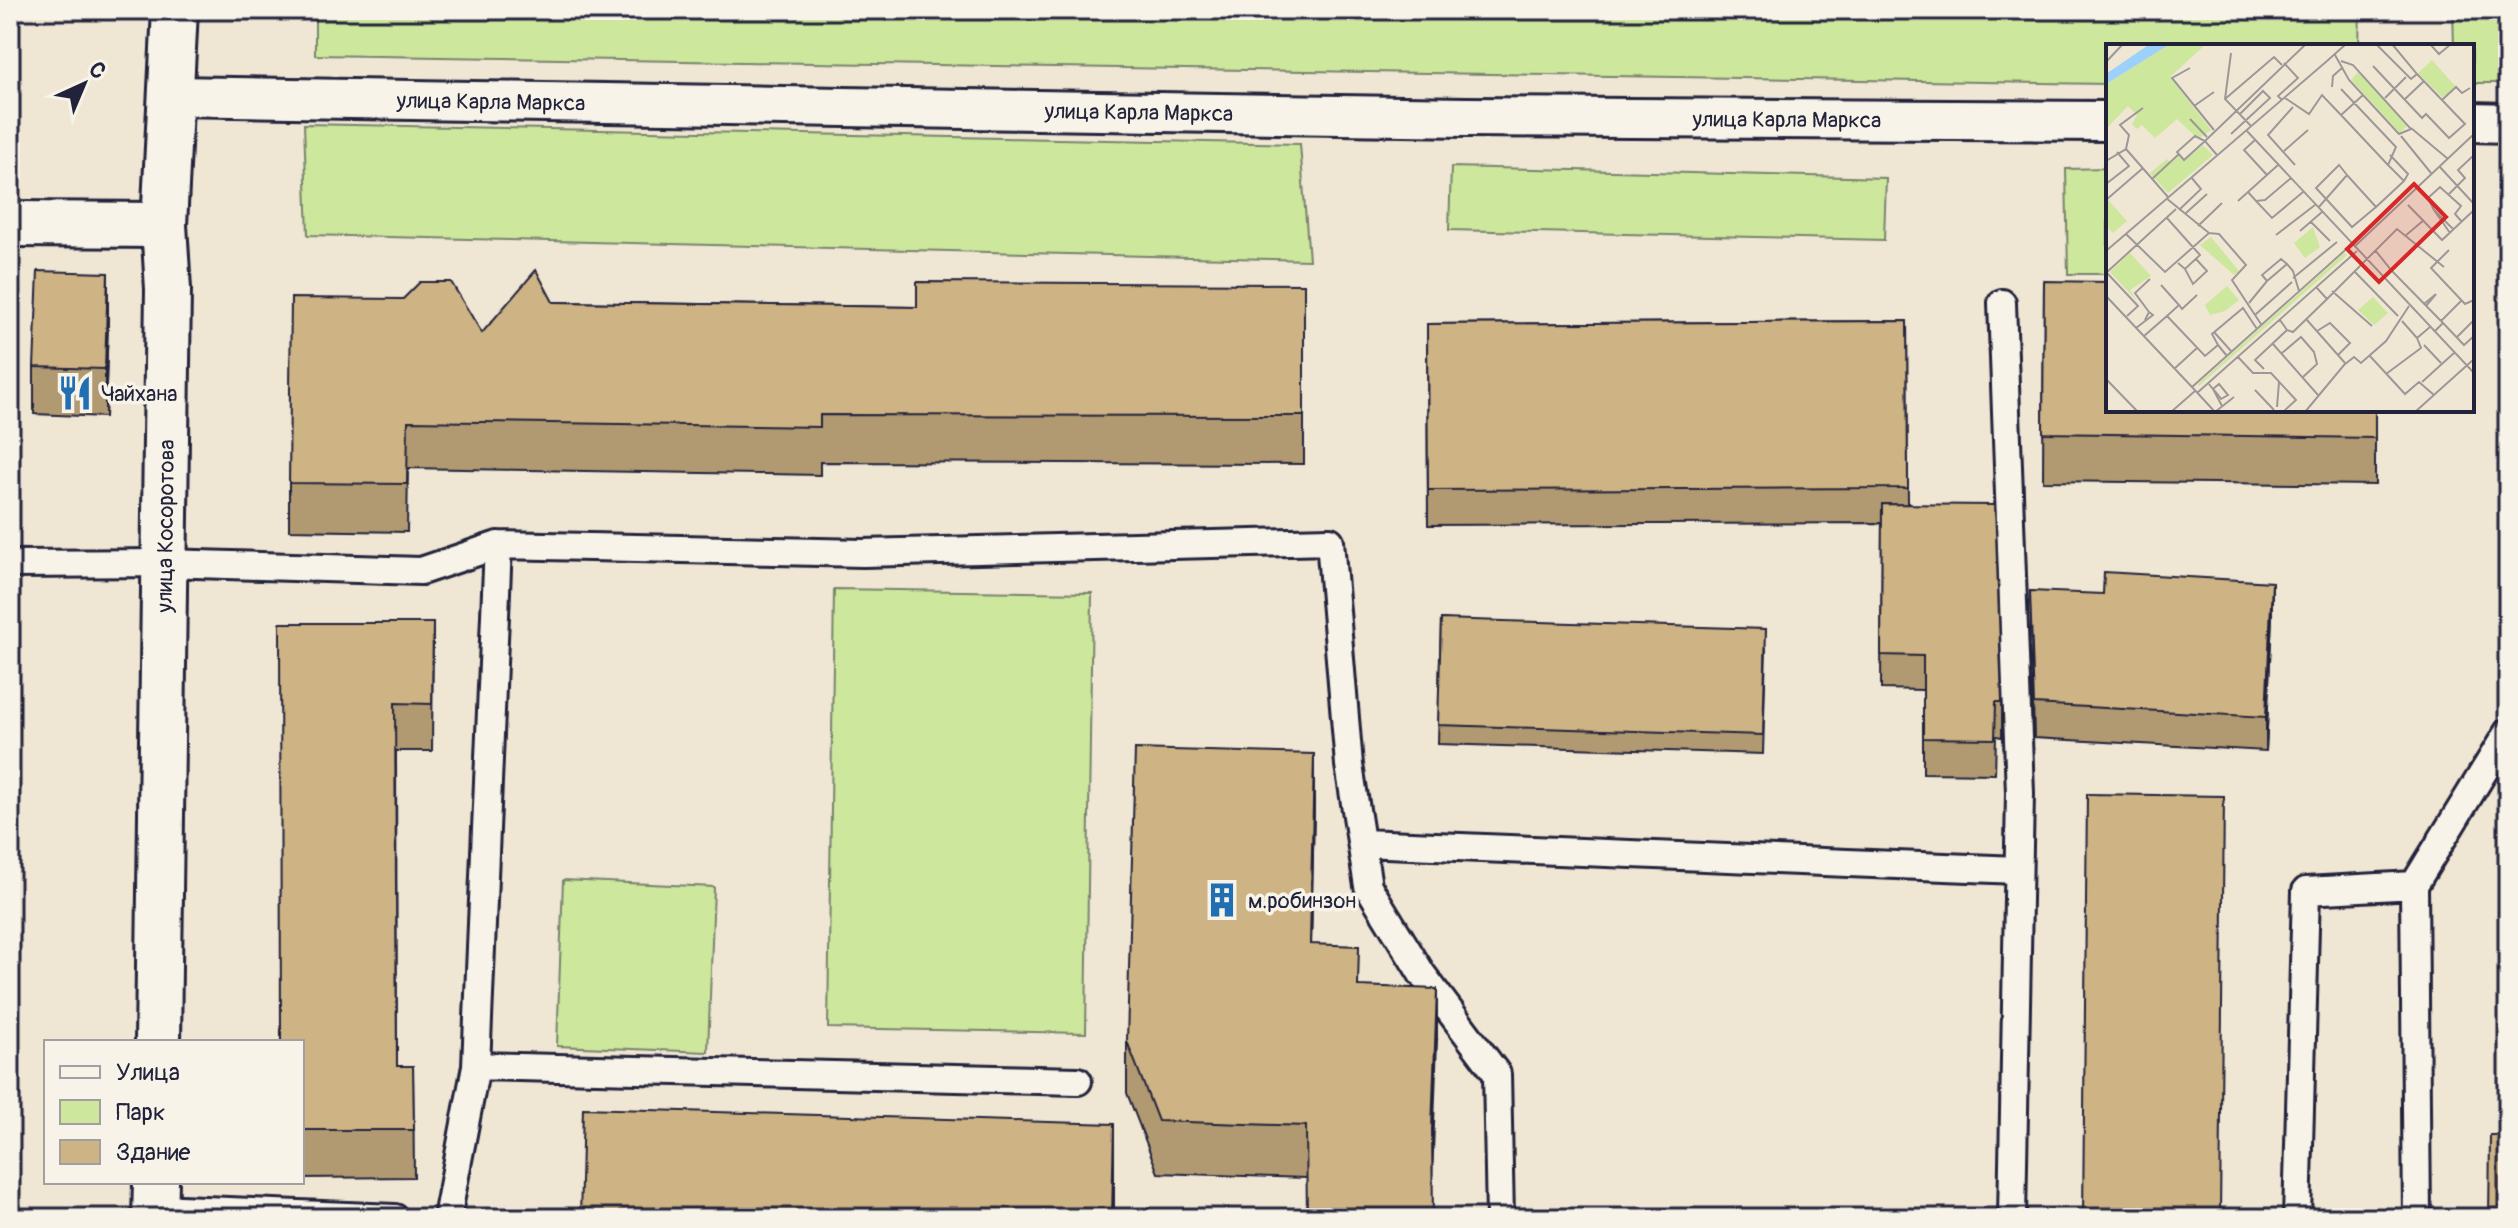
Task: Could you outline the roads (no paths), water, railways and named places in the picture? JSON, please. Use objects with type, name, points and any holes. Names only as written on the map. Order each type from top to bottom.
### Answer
[{"type":"street","name":"улица Косоротова","points":[[158,1040],[168,289],[164,225],[175,10]]},
{"type":"street","name":"улица Карла Маркса","points":[[171,96],[1466,117],[2106,121]]},
{"type":"street","points":[[2474,122],[2508,123]]},
{"type":"street","points":[[10,224],[164,225]]},
{"type":"lane","points":[[2002,303],[2020,793],[2012,1218]]},
{"type":"lane","points":[[10,564],[165,563],[421,571],[498,545],[863,553],[1330,541],[1349,765],[1368,886],[1422,974],[1497,1074],[1500,1218]]},
{"type":"lane","points":[[447,1218],[476,1066],[498,545]]},
{"type":"lane","points":[[2417,1218],[2414,885],[2508,732]]},
{"type":"lane","points":[[1362,843],[2018,870]]},
{"type":"lane","points":[[2297,1218],[2306,891],[2414,885]]},
{"type":"lane","points":[[476,1066],[1078,1081]]},
{"type":"lane","points":[[156,1203],[395,1218]]},
{"type":"place","name":"Чайхана","points":[[75,393]]},
{"type":"place","name":"м.робинзон","points":[[1222,900]]}]
